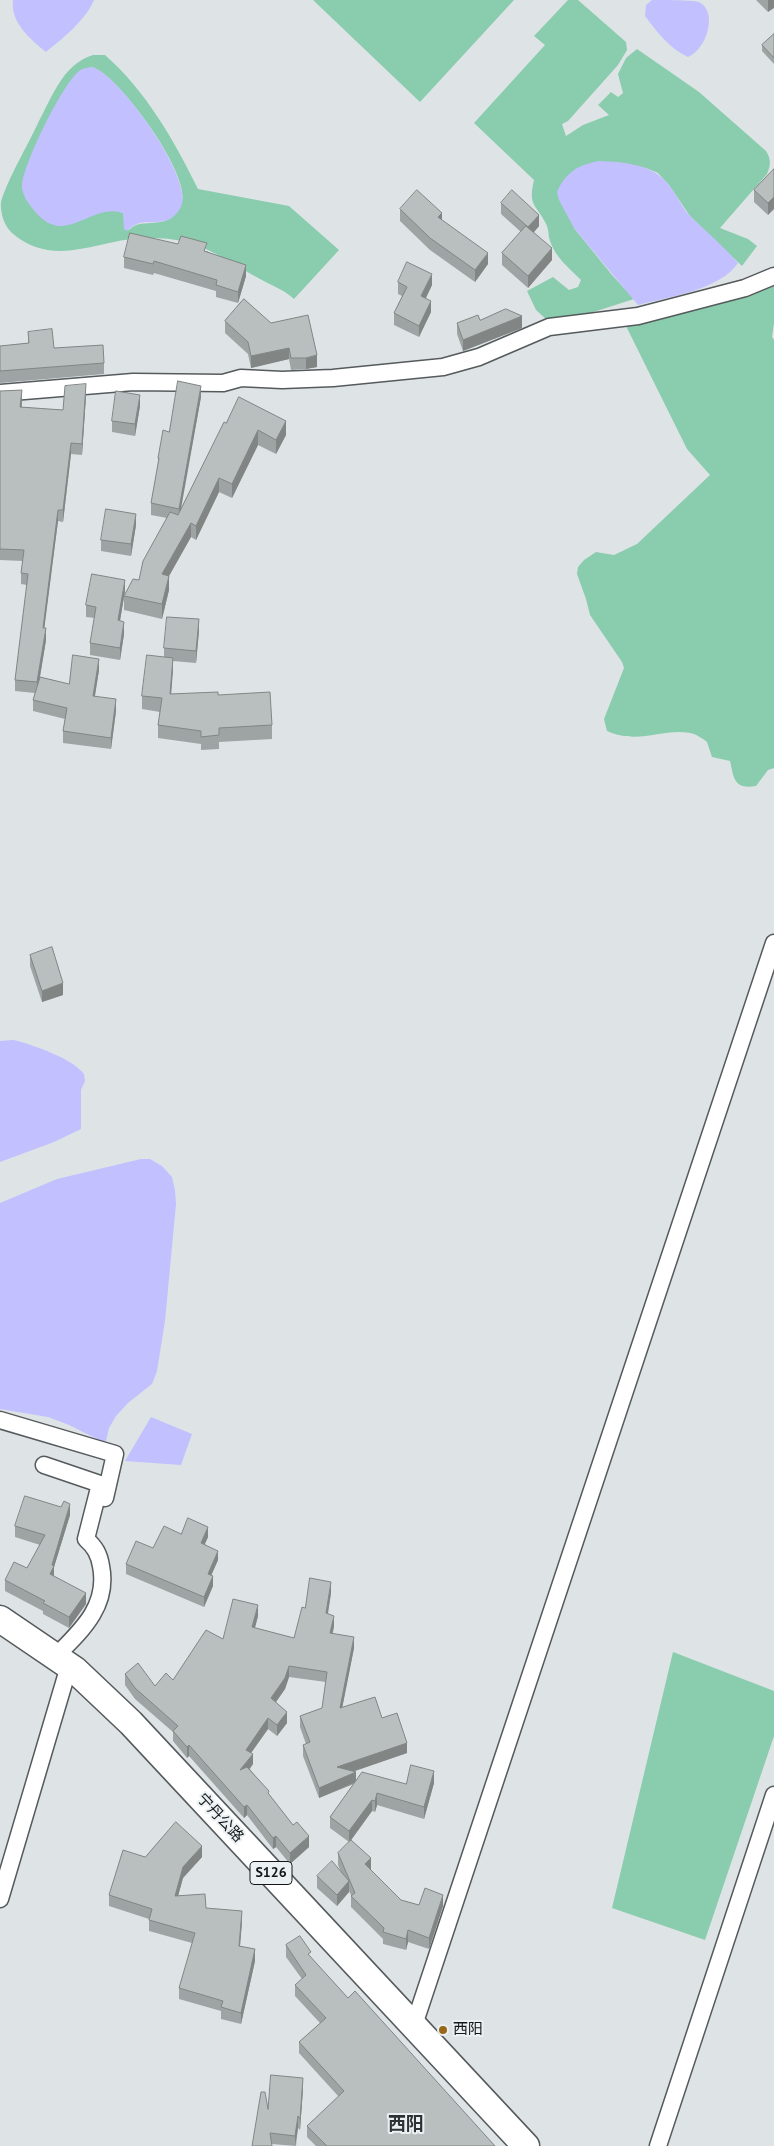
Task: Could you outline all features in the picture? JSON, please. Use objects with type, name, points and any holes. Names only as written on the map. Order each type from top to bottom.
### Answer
[{"type":"main road","name":"宁丹公路","points":[[0,1619],[63,1661],[132,1723],[526,2146]]},
{"type":"street","points":[[0,393],[133,382],[223,383],[240,378],[282,380],[334,378],[443,367],[479,357],[549,327],[638,316],[720,296],[774,276]]},
{"type":"street","points":[[414,2025],[774,943]]},
{"type":"street","points":[[0,1420],[115,1454],[94,1546]]},
{"type":"street","points":[[0,1899],[63,1661],[78,1634],[96,1612],[103,1573],[100,1558],[94,1546],[86,1540],[100,1484],[44,1465]]},
{"type":"street","points":[[658,2146],[774,1795]]},
{"type":"green space","points":[[313,0],[514,0],[420,102]]},
{"type":"green space","points":[[568,0],[578,0],[626,42],[627,50],[618,65],[568,121],[562,124],[566,136],[583,125],[609,115],[598,105],[611,92],[618,97],[623,93],[618,74],[626,58],[637,49],[699,92],[766,151],[770,159],[770,165],[767,174],[720,228],[748,239],[757,246],[742,266],[690,216],[669,185],[658,173],[646,168],[615,162],[574,228],[634,299],[584,315],[547,320],[536,310],[527,291],[553,277],[569,290],[578,287],[581,280],[563,262],[552,247],[544,219],[534,206],[532,189],[534,180],[474,123],[545,45],[534,36]]},
{"type":"green space","points":[[93,55],[105,55],[120,69],[158,117],[198,189],[289,206],[339,250],[294,299],[220,256],[187,242],[142,238],[76,250],[59,251],[28,244],[9,230],[3,219],[1,206],[8,183],[59,83],[83,59]],"holes":[[[92,67],[104,74],[119,88],[152,129],[177,173],[182,192],[181,205],[175,214],[162,222],[141,224],[129,230],[123,213],[115,210],[100,212],[59,226],[47,222],[26,199],[22,187],[27,168],[41,136]]]},
{"type":"green space","points":[[774,284],[772,337],[774,340],[774,768],[768,770],[756,786],[748,787],[736,781],[730,761],[712,757],[707,742],[694,734],[680,732],[630,737],[607,731],[604,719],[624,668],[622,662],[590,615],[577,574],[578,567],[584,560],[596,552],[614,555],[637,544],[710,475],[687,449],[626,326],[701,309]]},
{"type":"green space","points":[[673,1652],[774,1691],[774,1736],[705,1940],[612,1908]]},
{"type":"water","points":[[13,0],[94,0],[79,22],[46,52],[28,36],[18,23],[13,8]]},
{"type":"water","points":[[652,0],[695,1],[705,7],[709,22],[708,31],[700,47],[694,53],[688,57],[681,54],[664,40],[654,28],[645,16],[646,5]]},
{"type":"water","points":[[92,67],[104,74],[119,88],[152,130],[166,153],[177,175],[182,194],[181,207],[170,219],[139,223],[127,231],[124,229],[123,213],[113,211],[93,215],[65,226],[56,226],[47,222],[39,215],[30,206],[24,195],[22,185],[24,174],[53,109],[62,93],[78,72]]},
{"type":"water","points":[[599,161],[637,165],[662,178],[688,213],[738,263],[719,280],[706,286],[638,305],[574,228],[559,200],[557,192],[569,174],[579,167]]},
{"type":"water","points":[[14,1040],[62,1058],[84,1074],[85,1081],[81,1090],[81,1129],[54,1142],[0,1162],[0,1041]]},
{"type":"water","points":[[141,1159],[150,1159],[162,1166],[172,1177],[176,1204],[165,1321],[157,1371],[152,1384],[128,1403],[116,1416],[109,1428],[106,1441],[103,1442],[48,1417],[0,1409],[0,1203],[57,1179]]},
{"type":"water","points":[[151,1417],[192,1434],[181,1465],[125,1461]]},
{"type":"building","points":[[774,34],[774,58],[762,45]]},
{"type":"building","points":[[774,169],[774,197],[768,203],[754,190]]},
{"type":"building","points":[[417,190],[442,213],[438,217],[488,253],[475,270],[430,238],[400,209]]},
{"type":"building","points":[[512,190],[539,215],[528,227],[501,203]]},
{"type":"building","points":[[526,226],[552,248],[528,276],[502,253]]},
{"type":"building","points":[[130,233],[178,244],[181,236],[207,243],[204,251],[246,265],[238,292],[216,285],[217,280],[154,261],[153,264],[124,257]]},
{"type":"building","points":[[407,262],[432,274],[421,296],[431,301],[419,326],[394,313],[407,287],[398,282]]},
{"type":"building","points":[[244,299],[271,323],[308,315],[317,355],[306,358],[291,358],[289,348],[251,356],[248,342],[225,321]]},
{"type":"building","points":[[506,309],[522,316],[463,340],[457,323],[478,315],[480,320]]},
{"type":"building","points":[[52,329],[54,348],[103,345],[104,363],[0,371],[0,346],[29,343],[28,332]]},
{"type":"building","points":[[178,381],[201,386],[179,509],[151,503],[163,430],[169,432]]},
{"type":"building","points":[[86,384],[82,444],[71,443],[63,510],[58,510],[43,628],[46,628],[37,682],[15,680],[28,574],[21,573],[24,550],[0,549],[0,391],[22,390],[20,407],[63,410],[65,386]]},
{"type":"building","points":[[116,391],[140,395],[135,424],[112,421]]},
{"type":"building","points":[[239,397],[286,421],[276,440],[258,430],[232,484],[219,478],[196,526],[191,523],[162,574],[169,576],[162,604],[124,596],[133,579],[139,580],[143,561],[170,512],[178,515],[224,422],[226,423]]},
{"type":"building","points":[[106,509],[136,514],[131,544],[101,540]]},
{"type":"building","points":[[92,574],[125,580],[118,620],[124,622],[120,648],[90,643],[96,607],[86,605]]},
{"type":"building","points":[[167,617],[199,619],[196,651],[164,648]]},
{"type":"building","points":[[73,655],[99,659],[93,696],[116,699],[111,738],[63,731],[67,708],[33,700],[40,677],[69,684]]},
{"type":"building","points":[[147,655],[173,658],[170,694],[218,692],[218,695],[270,692],[272,725],[219,728],[219,735],[201,737],[201,731],[158,725],[162,698],[142,696]]},
{"type":"building","points":[[52,947],[63,983],[42,991],[30,955]]},
{"type":"building","points":[[25,1496],[61,1507],[64,1501],[70,1504],[52,1565],[54,1566],[50,1574],[86,1593],[69,1617],[43,1603],[45,1601],[5,1580],[14,1562],[27,1568],[45,1535],[15,1526]]},
{"type":"building","points":[[188,1518],[208,1527],[201,1543],[218,1551],[208,1574],[213,1576],[204,1597],[126,1564],[136,1541],[153,1548],[164,1526],[181,1534]]},
{"type":"building","points":[[310,1578],[331,1582],[326,1613],[334,1616],[330,1633],[354,1637],[340,1708],[375,1697],[382,1718],[397,1713],[407,1743],[337,1767],[356,1772],[319,1788],[303,1745],[310,1742],[300,1716],[322,1708],[327,1672],[289,1666],[285,1678],[271,1698],[287,1712],[277,1725],[268,1718],[246,1750],[253,1754],[240,1770],[247,1767],[269,1791],[268,1793],[293,1825],[297,1822],[309,1836],[290,1853],[276,1836],[273,1838],[247,1805],[244,1807],[189,1745],[187,1747],[173,1731],[178,1726],[135,1688],[125,1674],[138,1663],[155,1686],[166,1673],[173,1680],[206,1630],[223,1639],[233,1599],[258,1605],[252,1627],[294,1638],[302,1607],[305,1608]]},
{"type":"building","points":[[411,1765],[434,1771],[424,1807],[377,1793],[375,1801],[372,1800],[349,1831],[330,1817],[362,1772],[406,1784]]},
{"type":"building","points":[[176,1822],[202,1846],[183,1867],[175,1896],[205,1894],[206,1908],[242,1911],[239,1946],[255,1949],[241,2013],[221,2007],[223,2001],[179,1988],[195,1933],[149,1920],[152,1909],[109,1895],[123,1850],[145,1857]]},
{"type":"building","points":[[351,1840],[371,1858],[365,1864],[401,1900],[419,1905],[425,1888],[443,1895],[429,1938],[408,1930],[406,1939],[383,1932],[384,1928],[351,1896],[355,1893],[338,1853]]},
{"type":"building","points":[[332,1861],[349,1881],[337,1895],[317,1876]]},
{"type":"building","points":[[300,1936],[311,1952],[308,1954],[348,1998],[355,1991],[495,2146],[327,2146],[307,2126],[344,2091],[299,2042],[326,2018],[295,1985],[306,1975],[286,1945]]},
{"type":"building","points":[[271,2075],[303,2078],[300,2119],[298,2116],[295,2136],[270,2133],[272,2146],[252,2146],[261,2092],[265,2092],[268,2109]]},
{"type":"place","name":"西阳","points":[[443,2030]]},
{"type":"district","name":"西阳","points":[[406,2125]]}]
